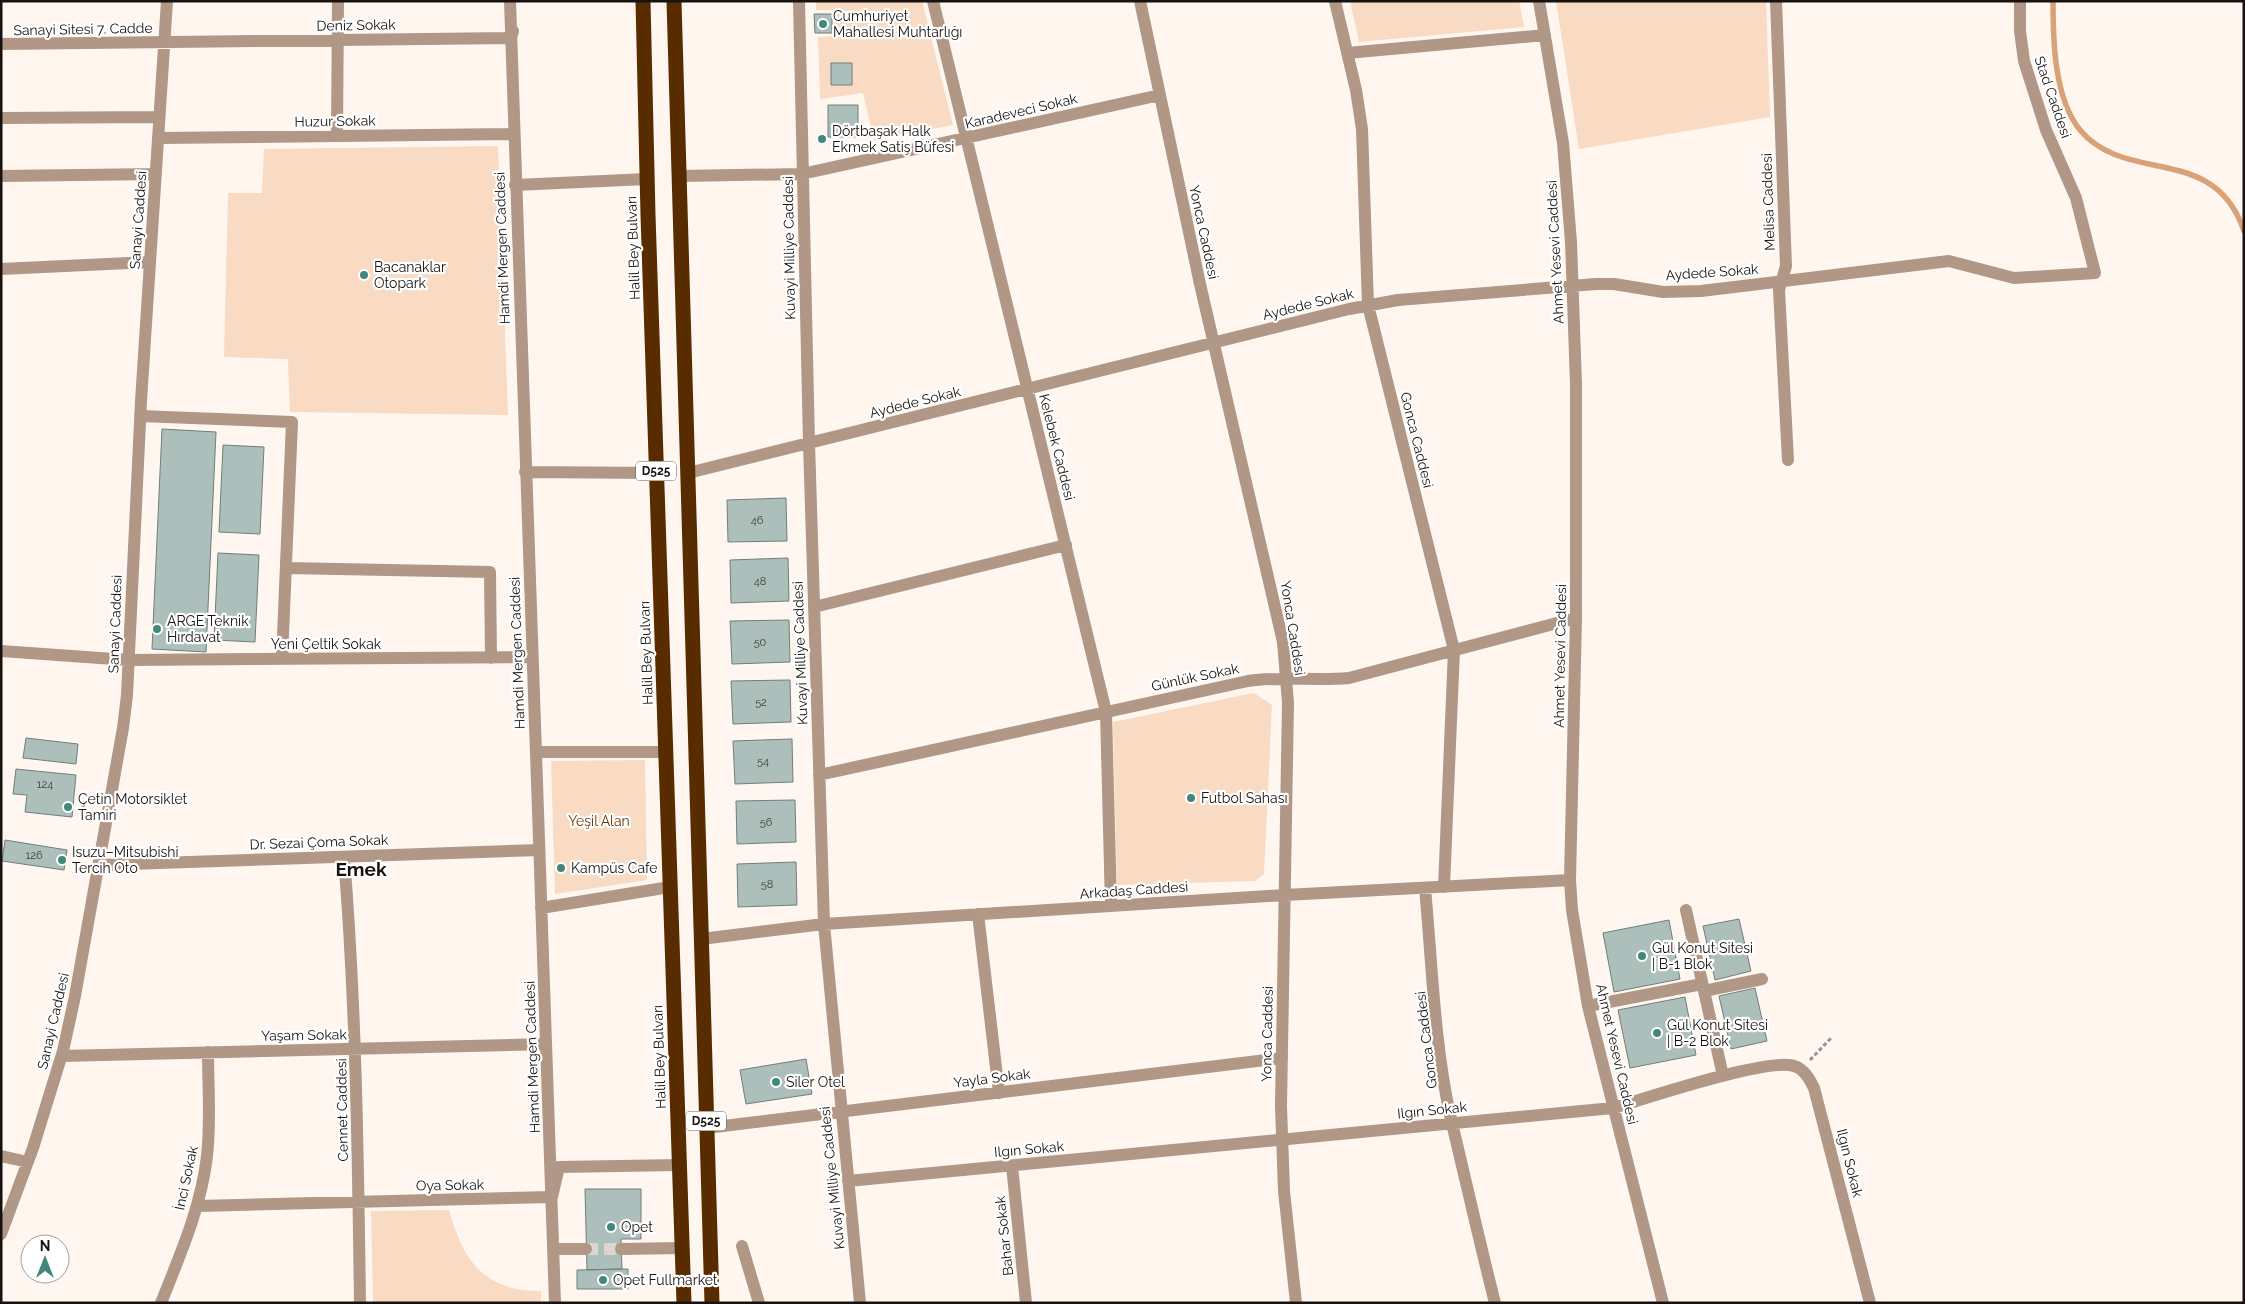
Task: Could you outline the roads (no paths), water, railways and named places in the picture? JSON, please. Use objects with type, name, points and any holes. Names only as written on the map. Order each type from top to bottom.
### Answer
[{"type":"highway","name":"Halil Bey Bulvarı","points":[[643,1],[656,474],[684,1303]]},
{"type":"highway","name":"D525","points":[[674,1],[712,1303]]},
{"type":"street","name":"Sanayi Caddesi","points":[[1,1234],[28,1162],[62,1056],[75,996],[123,728],[140,416],[167,1]]},
{"type":"street","points":[[337,136],[338,1]]},
{"type":"street","name":"Hamdi Mergen Caddesi","points":[[510,1],[513,134],[555,1303]]},
{"type":"street","points":[[511,38],[518,1]]},
{"type":"street","name":"Kuvayi Milliye Caddesi","points":[[798,1],[824,924],[860,1303]]},
{"type":"street","name":"Kelebek Caddesi","points":[[934,1],[1106,712],[1111,906]]},
{"type":"street","name":"Yonca Caddesi","points":[[1140,1],[1214,343],[1276,602],[1287,677],[1282,1140],[1289,1246],[1296,1303]]},
{"type":"street","name":"Gonca Caddesi","points":[[1335,1],[1362,129],[1368,305],[1454,650],[1444,887]]},
{"type":"street","name":"Ahmet Yesevi Caddesi","points":[[1539,1],[1563,143],[1571,242],[1577,393],[1576,618],[1570,880],[1572,910],[1588,1006],[1663,1303]]},
{"type":"street","name":"Melisa Caddesi","points":[[1776,1],[1786,266],[1779,290],[1788,460]]},
{"type":"street","name":"Stad Caddesi","points":[[1949,261],[2014,278],[2095,273],[2076,198],[2046,130],[2033,94],[2024,61],[2020,31],[2020,1]]},
{"type":"street","points":[[1347,53],[1545,35]]},
{"type":"street","name":"Deniz Sokak","points":[[164,43],[511,38]]},
{"type":"street","name":"Sanayi Sitesi 7. Cadde","points":[[1,44],[164,43]]},
{"type":"street","name":"Karadeveci Sokak","points":[[680,176],[802,174],[967,139],[1160,94]]},
{"type":"street","points":[[1,118],[160,117]]},
{"type":"street","name":"Huzur Sokak","points":[[158,138],[513,134]]},
{"type":"street","points":[[1,176],[156,174]]},
{"type":"street","points":[[515,184],[647,178]]},
{"type":"street","name":"Aydede Sokak","points":[[688,473],[1368,305],[1398,300],[1572,285],[1614,284],[1648,290],[1681,292],[1949,261]]},
{"type":"street","points":[[1,269],[150,262]]},
{"type":"street","points":[[140,416],[292,422],[282,659]]},
{"type":"street","points":[[525,472],[656,474]]},
{"type":"street","points":[[814,607],[1066,545]]},
{"type":"street","points":[[286,568],[490,572],[491,658]]},
{"type":"street","name":"Günlük Sokak","points":[[819,775],[1248,681],[1287,677],[1349,678],[1576,618]]},
{"type":"street","name":"Yeni Çeltik Sokak","points":[[1,651],[128,660],[532,657]]},
{"type":"street","points":[[536,752],[665,752]]},
{"type":"street","name":"Dr. Sezai Çoma Sokak","points":[[99,865],[540,850]]},
{"type":"street","name":"Cennet Caddesi","points":[[344,856],[356,1049],[360,1303]]},
{"type":"street","name":"Arkadaş Caddesi","points":[[701,939],[824,924],[1285,895],[1570,880]]},
{"type":"street","points":[[542,908],[670,887]]},
{"type":"street","name":"Gonca Caddesi","points":[[1425,888],[1440,1049],[1464,1182],[1495,1303]]},
{"type":"street","points":[[1686,910],[1723,1076]]},
{"type":"street","points":[[978,914],[999,1093]]},
{"type":"street","points":[[1588,1006],[1762,979]]},
{"type":"street","name":"Yaşam Sokak","points":[[62,1056],[546,1044]]},
{"type":"street","name":"İnci Sokak","points":[[161,1303],[198,1206],[209,1140],[208,1052]]},
{"type":"street","name":"Yayla Sokak","points":[[707,1128],[1282,1058]]},
{"type":"street","name":"Ilgın Sokak","points":[[848,1181],[1613,1108],[1723,1076],[1782,1064],[1792,1065],[1801,1069],[1809,1076],[1819,1103],[1870,1303]]},
{"type":"street","points":[[1,1156],[28,1162]]},
{"type":"street","points":[[552,1197],[559,1167],[679,1165]]},
{"type":"street","name":"Bahar Sokak","points":[[1012,1166],[1026,1303]]},
{"type":"street","name":"Oya Sokak","points":[[198,1206],[552,1197]]},
{"type":"street","points":[[742,1246],[759,1303]]},
{"type":"street","points":[[621,1249],[682,1248]]},
{"type":"street","points":[[554,1249],[586,1249]]},
{"type":"waterway","points":[[2053,1],[2055,51],[2060,85],[2071,117],[2080,130],[2099,147],[2121,157],[2191,175],[2212,186],[2230,203],[2244,231]]},
{"type":"tunnel","points":[[586,1249],[621,1249]]},
{"type":"place","name":"Cumhuriyet Mahallesi Muhtarlığı","points":[[823,24]]},
{"type":"place","name":"Dörtbaşak Halk Ekmek Satiş Büfesi","points":[[822,139]]},
{"type":"place","name":"Bacanaklar Otopark","points":[[364,275]]},
{"type":"place","name":"ARGE Teknik Hırdavat","points":[[157,629]]},
{"type":"place","name":"Futbol Sahası","points":[[1191,798]]},
{"type":"place","name":"Çetin Motorsiklet Tamiri","points":[[68,807]]},
{"type":"place","name":"Isuzu–Mitsubishi Tercih Oto","points":[[62,860]]},
{"type":"place","name":"Kampüs Cafe","points":[[561,868]]},
{"type":"place","name":"Gül Konut Sitesi | B-1 Blok","points":[[1642,956]]},
{"type":"place","name":"Gül Konut Sitesi | B-2 Blok","points":[[1657,1033]]},
{"type":"place","name":"Siler Otel","points":[[776,1082]]},
{"type":"place","name":"Opet","points":[[611,1227]]},
{"type":"place","name":"Opet Fullmarket","points":[[603,1280]]},
{"type":"district","name":"Emek","points":[[361,869]]},
{"type":"park label","name":"Yeşil Alan","points":[[599,821]]}]
